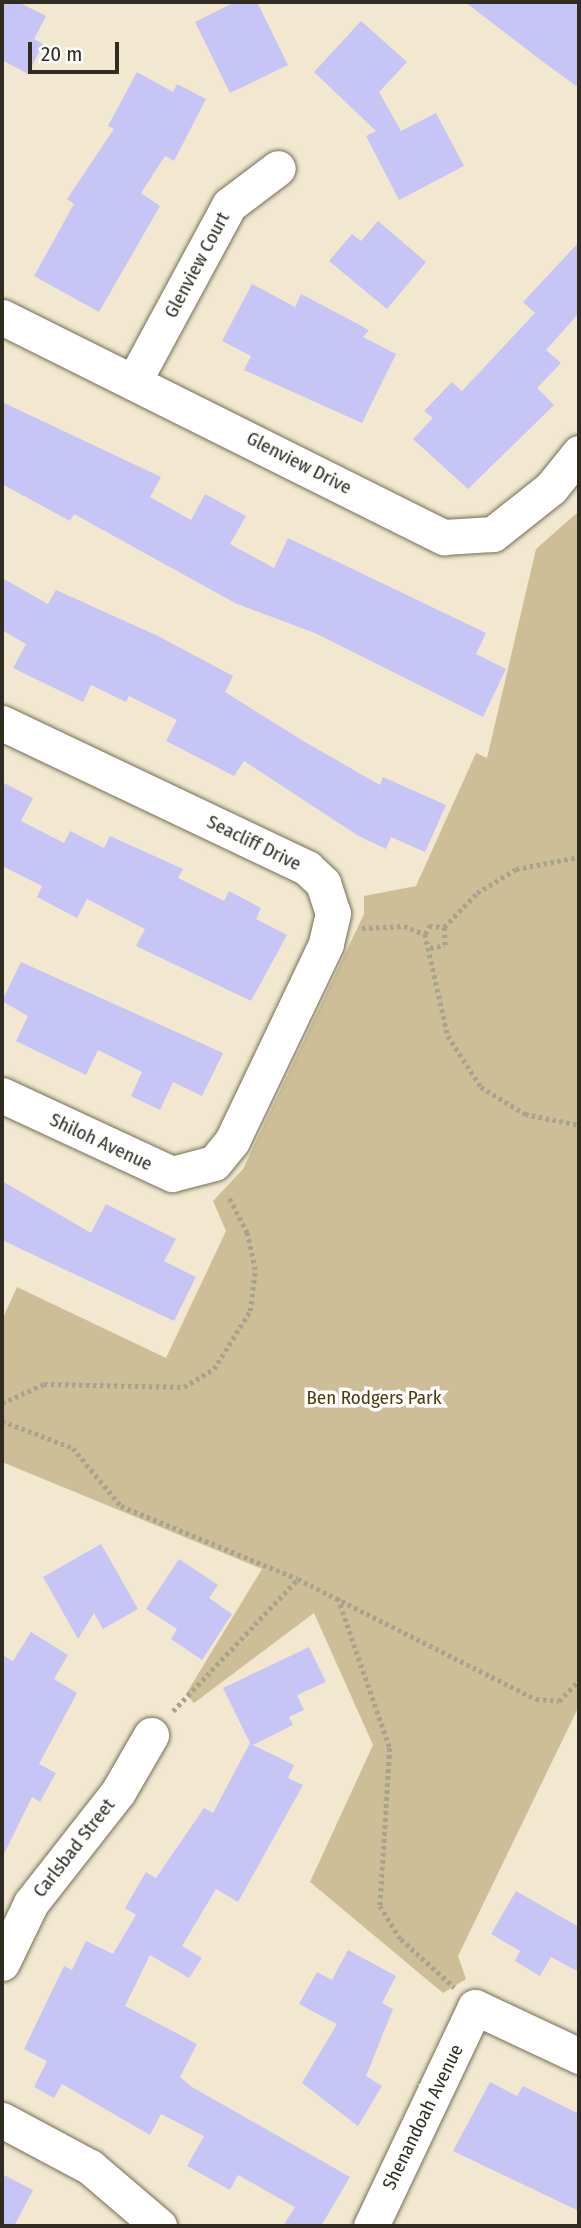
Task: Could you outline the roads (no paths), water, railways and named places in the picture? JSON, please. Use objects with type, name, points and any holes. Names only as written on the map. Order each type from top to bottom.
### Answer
[{"type":"street","name":"Glenview Court","points":[[135,379],[229,205],[278,168]]},
{"type":"street","name":"Glenview Drive","points":[[2,317],[135,379],[444,537],[493,534],[551,488],[579,453]]},
{"type":"street","name":"Seacliff Drive","points":[[2,723],[307,868],[329,894],[332,922],[326,944],[232,1142],[202,1170]]},
{"type":"street","name":"Shiloh Avenue","points":[[2,1095],[172,1174],[202,1170]]},
{"type":"street","name":"Carlsbad Street","points":[[2,1963],[31,1903],[118,1792],[151,1735]]},
{"type":"street","name":"Shenandoah Avenue","points":[[371,2226],[475,2007],[579,2056]]},
{"type":"street","points":[[2,2120],[90,2167],[159,2226]]},
{"type":"park label","name":"Ben Rodgers Park","points":[[374,1398]]}]
